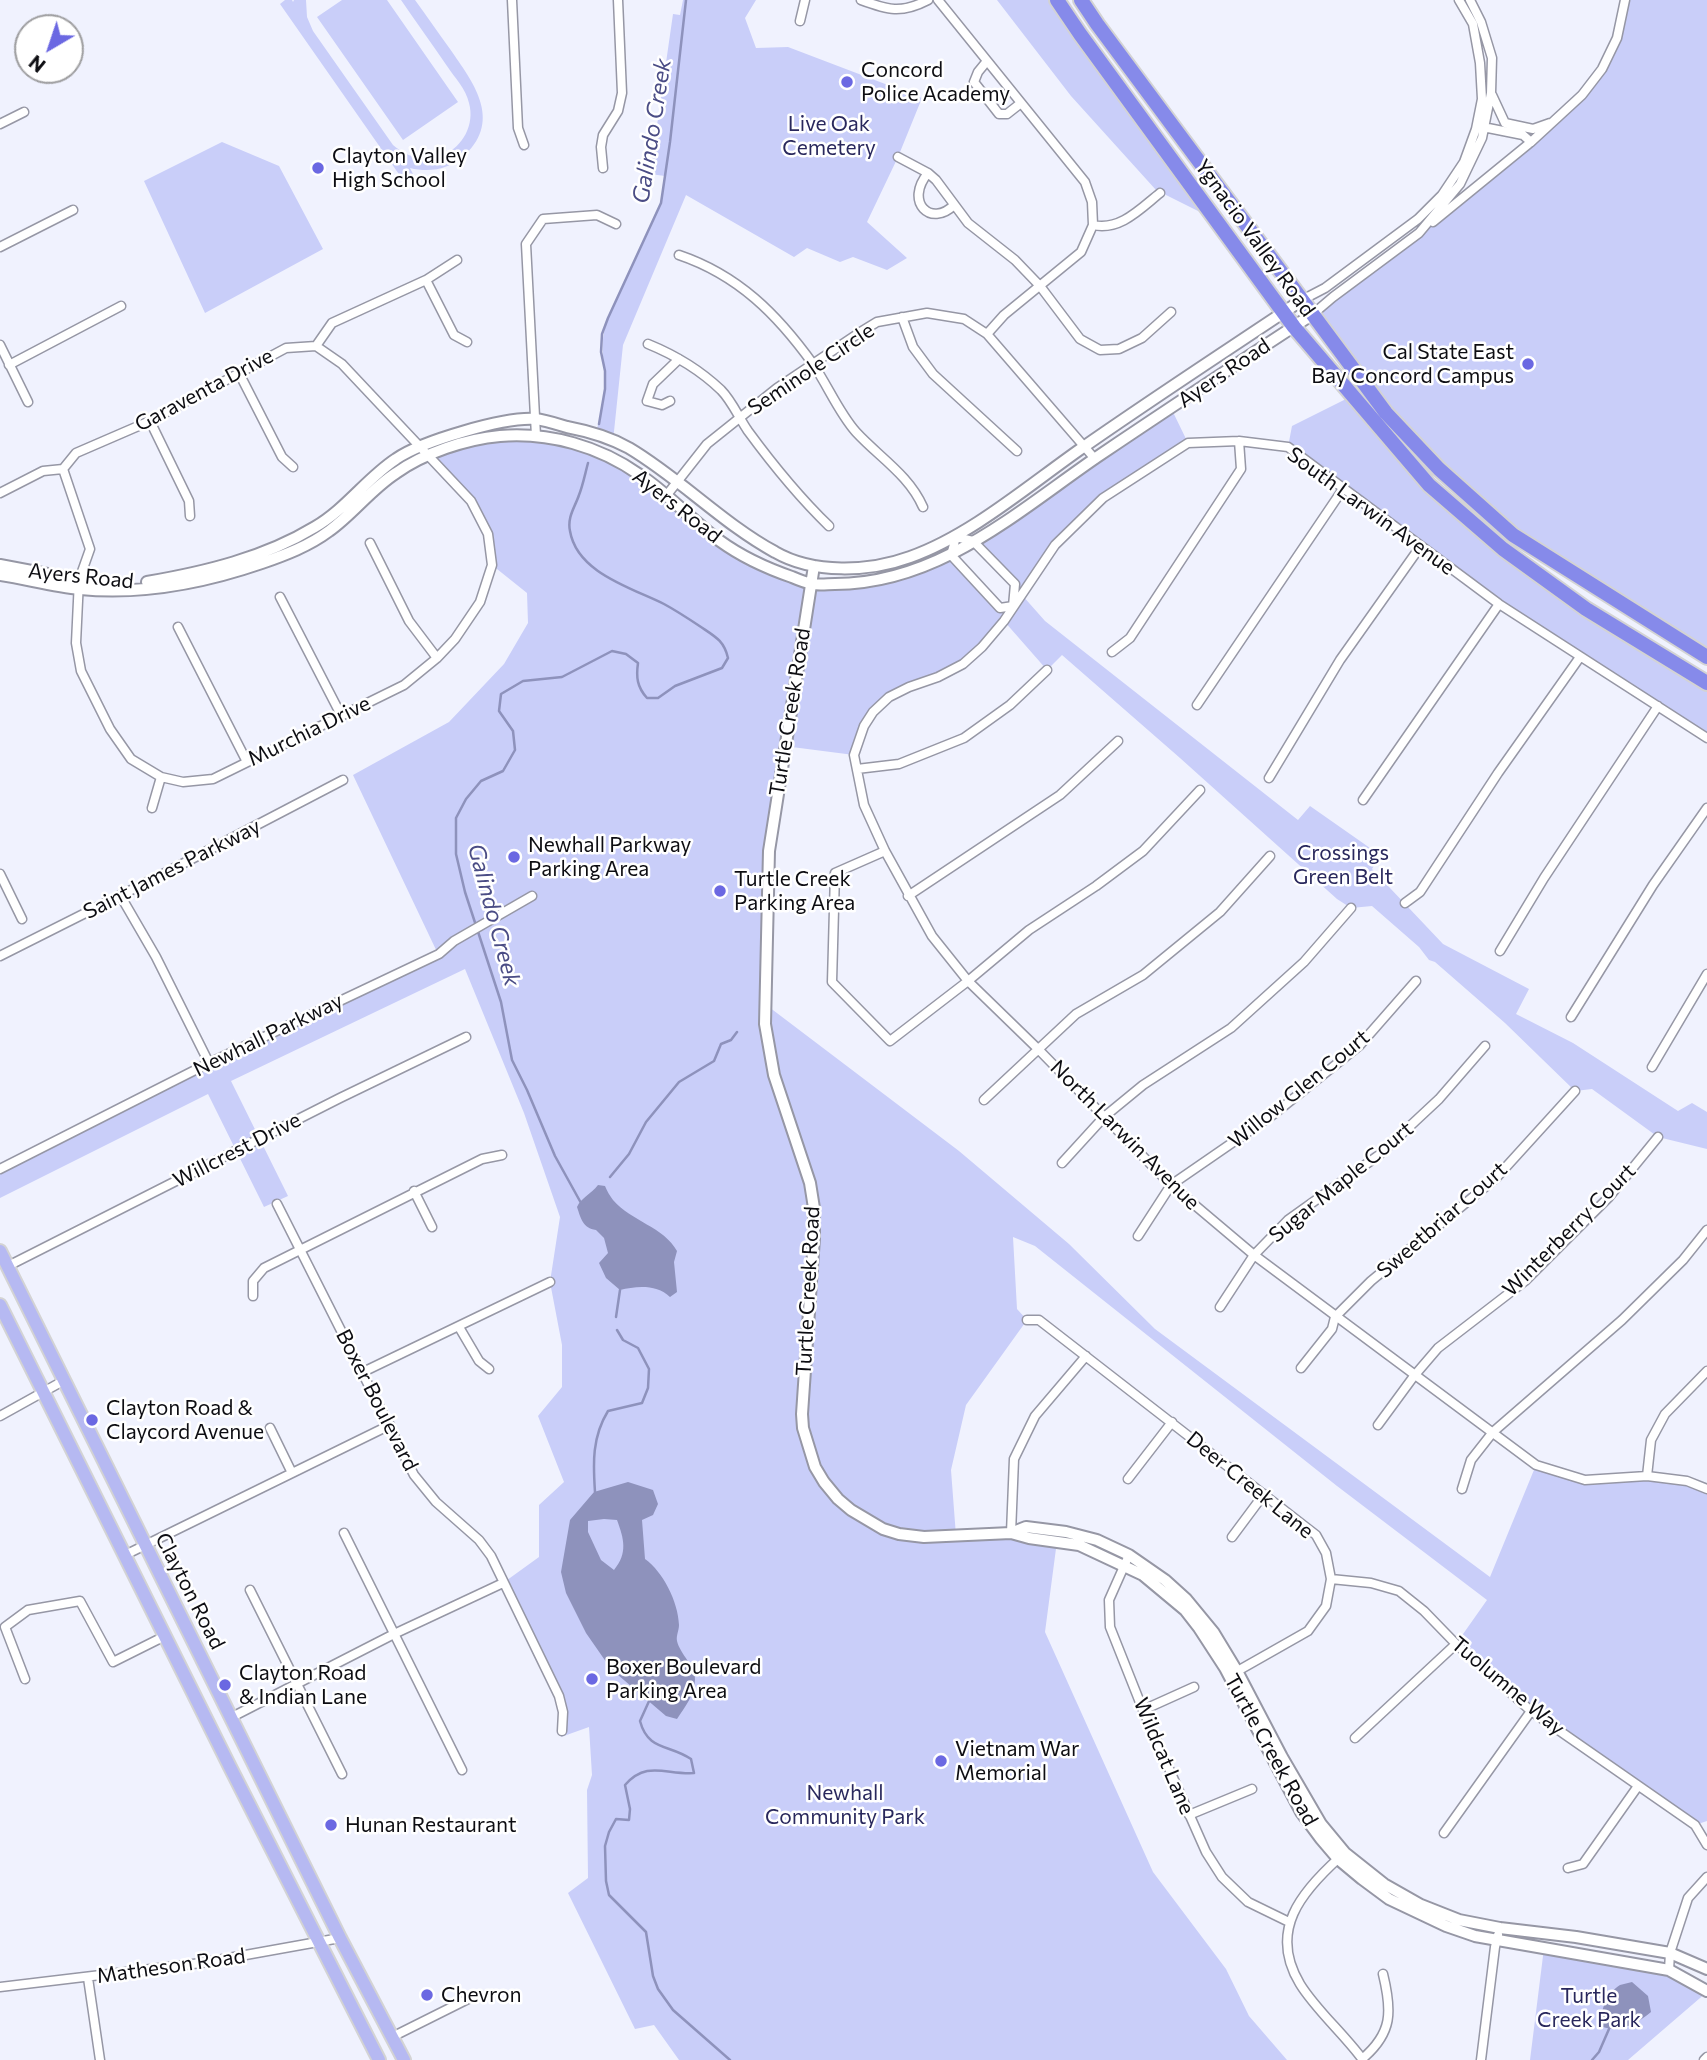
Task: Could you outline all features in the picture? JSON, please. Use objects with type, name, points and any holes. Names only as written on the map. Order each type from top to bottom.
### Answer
[{"type":"highway","name":"Ygnacio Valley Road","points":[[1057,0],[1283,313],[1429,485],[1503,550],[1586,609],[1707,683]]},
{"type":"highway","name":"Ygnacio Valley Road","points":[[1081,0],[1386,413],[1438,469],[1513,535],[1707,657]]},
{"type":"main road","name":"Clayton Road","points":[[0,1251],[340,1938],[404,2060]]},
{"type":"main road","name":"Clayton Road","points":[[0,1305],[230,1768],[379,2060]]},
{"type":"street","points":[[512,0],[519,128],[524,145]]},
{"type":"street","points":[[603,168],[603,135],[618,111],[622,93],[618,0]]},
{"type":"street","points":[[800,21],[805,0]]},
{"type":"street","points":[[861,0],[883,8],[912,8],[928,0]]},
{"type":"street","points":[[938,0],[1085,182],[1092,202],[1093,225],[1081,252],[1004,315],[987,334]]},
{"type":"street","points":[[1302,300],[1325,288],[1418,219],[1442,195],[1464,162],[1481,123],[1482,99],[1480,63],[1473,24],[1459,0]]},
{"type":"street","points":[[1419,233],[1460,184],[1491,93],[1492,58],[1481,22],[1470,0]]},
{"type":"street","points":[[1313,314],[1531,142],[1582,95],[1602,69],[1617,38],[1625,0]]},
{"type":"street","points":[[987,61],[974,82],[999,114],[1007,114],[1021,103]]},
{"type":"street","points":[[1491,93],[1505,123]]},
{"type":"street","points":[[0,124],[24,112]]},
{"type":"street","points":[[1481,123],[1505,123],[1533,129],[1552,124]]},
{"type":"street","points":[[1481,123],[1523,135],[1531,142]]},
{"type":"street","points":[[898,157],[936,180],[968,223],[1016,260],[1080,338],[1100,350],[1119,349],[1142,338],[1171,312]]},
{"type":"street","points":[[928,173],[918,189],[917,197],[925,210],[940,214],[954,205]]},
{"type":"street","points":[[1093,225],[1101,227],[1121,223],[1160,193]]},
{"type":"street","points":[[0,247],[73,210]]},
{"type":"street","points":[[536,436],[526,244],[544,219],[597,215],[616,224]]},
{"type":"street","points":[[679,254],[722,273],[764,304],[812,364],[855,430],[910,484],[918,494],[923,508]]},
{"type":"street","points":[[429,455],[342,363],[316,346],[332,323],[426,280],[457,260]]},
{"type":"street","points":[[426,280],[454,335],[467,342]]},
{"type":"street","name":"Ayers Road","points":[[0,565],[79,584],[134,584],[176,577],[255,556],[287,543],[319,525],[395,459],[419,446],[494,424],[534,419],[584,431],[627,447],[678,482],[738,530],[779,555],[814,566],[852,568],[887,564],[956,537],[1085,445],[1302,300]]},
{"type":"street","points":[[9,365],[121,306]]},
{"type":"street","name":"Seminole Circle","points":[[666,496],[707,444],[812,364],[877,322],[927,313],[964,319],[987,334],[1096,458]]},
{"type":"street","name":"Ayers Road","points":[[0,575],[131,590],[183,584],[232,573],[288,554],[328,532],[395,473],[429,455],[498,436],[536,436],[573,442],[609,457],[639,474],[717,539],[745,558],[774,571],[812,584],[855,584],[880,580],[919,570],[951,555],[1023,511],[1096,458],[1313,314]]},
{"type":"street","points":[[902,317],[913,348],[933,374],[1017,451]]},
{"type":"street","points":[[648,344],[679,359],[723,392],[739,418],[802,499],[829,526]]},
{"type":"street","points":[[0,345],[28,402]]},
{"type":"street","name":"Garaventa Drive","points":[[63,470],[76,453],[150,421],[286,348],[316,346]]},
{"type":"street","points":[[670,401],[662,405],[647,401],[653,384],[679,359]]},
{"type":"street","points":[[239,373],[282,457],[293,467]]},
{"type":"street","points":[[150,421],[189,501],[190,516]]},
{"type":"street","points":[[1112,652],[1130,638],[1241,469],[1239,441]]},
{"type":"street","name":"South Larwin Avenue","points":[[1013,606],[1055,545],[1103,498],[1188,443],[1239,441],[1288,447],[1499,604],[1707,738]]},
{"type":"street","name":"Murchia Drive","points":[[79,584],[76,643],[81,671],[110,729],[131,759],[161,777],[183,782],[213,779],[404,685],[455,639],[480,602],[492,565],[488,534],[471,500],[429,455]]},
{"type":"street","points":[[0,493],[43,471],[63,470],[90,549],[79,584]]},
{"type":"street","points":[[1197,705],[1343,489]]},
{"type":"street","points":[[956,537],[973,541],[1015,584],[1013,606],[1000,608],[951,555],[956,537]]},
{"type":"street","points":[[370,543],[410,621],[436,658]]},
{"type":"street","points":[[1269,778],[1340,660],[1420,547]]},
{"type":"street","name":"Turtle Creek Road","points":[[814,566],[769,851],[765,1024],[774,1075],[810,1183],[814,1208],[803,1428],[815,1467],[824,1482],[851,1510],[875,1525],[899,1534],[924,1537],[1011,1534],[1026,1527],[1066,1532],[1097,1540],[1165,1580],[1214,1633],[1233,1674],[1342,1856],[1422,1905],[1459,1920],[1498,1934],[1669,1970],[1707,1990]]},
{"type":"street","points":[[280,597],[341,715]]},
{"type":"street","points":[[1363,800],[1499,604]]},
{"type":"street","name":"North Larwin Avenue","points":[[1013,606],[982,647],[962,664],[889,697],[873,712],[864,726],[854,755],[864,805],[908,896],[932,936],[968,981],[1171,1185],[1254,1255],[1536,1465],[1585,1480],[1647,1476],[1687,1481],[1707,1489]]},
{"type":"street","points":[[178,627],[247,762]]},
{"type":"street","points":[[1405,903],[1420,892],[1498,773],[1580,657]]},
{"type":"street","points":[[857,769],[899,764],[964,738],[1010,705],[1048,670]]},
{"type":"street","points":[[1500,951],[1544,878],[1658,706]]},
{"type":"street","points":[[908,896],[1060,795],[1118,741]]},
{"type":"street","points":[[152,808],[161,777]]},
{"type":"street","name":"Saint James Parkway","points":[[0,956],[343,780]]},
{"type":"street","points":[[885,851],[835,873],[832,982],[890,1041],[1029,930],[1143,851],[1200,790]]},
{"type":"street","points":[[1571,1017],[1653,885],[1707,808]]},
{"type":"street","points":[[984,1100],[1076,1014],[1143,975],[1220,912],[1270,856]]},
{"type":"street","points":[[0,874],[22,919]]},
{"type":"street","points":[[120,895],[156,957],[209,1063]]},
{"type":"street","name":"Newhall Parkway","points":[[0,1169],[209,1063],[439,954],[464,935],[533,896]]},
{"type":"street","points":[[1062,1164],[1104,1117],[1143,1085],[1231,1028],[1304,962],[1351,908]]},
{"type":"street","points":[[1652,1067],[1707,974]]},
{"type":"street","name":"Willow Glen Court","points":[[1171,1185],[1274,1114],[1359,1046],[1416,981]]},
{"type":"street","name":"Willcrest Drive","points":[[8,1266],[466,1037]]},
{"type":"street","name":"Sugar Maple Court","points":[[1220,1307],[1254,1255],[1288,1220],[1379,1155],[1438,1099],[1485,1046]]},
{"type":"street","name":"Sweetbriar Court","points":[[1301,1368],[1332,1329],[1335,1317],[1371,1281],[1496,1178],[1575,1091]]},
{"type":"street","name":"Winterberry Court","points":[[1378,1425],[1438,1348],[1525,1281],[1609,1197],[1658,1137]]},
{"type":"street","points":[[253,1297],[253,1281],[264,1268],[414,1191],[482,1159],[502,1155]]},
{"type":"street","points":[[1138,1236],[1171,1185]]},
{"type":"street","points":[[414,1191],[432,1227]]},
{"type":"street","name":"Boxer Boulevard","points":[[277,1204],[414,1475],[436,1502],[483,1545],[491,1556],[559,1696],[563,1712],[562,1731]]},
{"type":"street","points":[[1462,1489],[1471,1460],[1493,1432],[1622,1320],[1683,1260],[1707,1230]]},
{"type":"street","points":[[363,1372],[550,1282]]},
{"type":"street","name":"Deer Creek Lane","points":[[1027,1320],[1039,1320],[1315,1535],[1326,1553],[1331,1579]]},
{"type":"street","points":[[459,1327],[479,1361],[489,1368]]},
{"type":"street","points":[[1011,1534],[1014,1459],[1035,1416],[1086,1356]]},
{"type":"street","points":[[1647,1476],[1651,1440],[1665,1414],[1707,1371]]},
{"type":"street","points":[[0,1416],[63,1381]]},
{"type":"street","points":[[1128,1479],[1172,1422]]},
{"type":"street","points":[[125,1555],[390,1425]]},
{"type":"street","points":[[271,1428],[292,1473]]},
{"type":"street","points":[[1232,1537],[1264,1494]]},
{"type":"street","points":[[344,1533],[462,1770]]},
{"type":"street","name":"Wildcat Lane","points":[[1127,1560],[1109,1600],[1110,1627],[1189,1815],[1206,1852],[1222,1877],[1248,1902],[1289,1922]]},
{"type":"street","points":[[1233,1674],[1308,1631],[1326,1606],[1331,1579]]},
{"type":"street","name":"Tuolumne Way","points":[[1331,1579],[1371,1583],[1399,1591],[1531,1711],[1695,1825],[1707,1845]]},
{"type":"street","points":[[232,1717],[394,1634],[503,1583]]},
{"type":"street","points":[[250,1590],[342,1774]]},
{"type":"street","points":[[25,1679],[5,1628],[28,1610],[80,1601],[113,1662],[165,1636]]},
{"type":"street","points":[[1356,1738],[1456,1644]]},
{"type":"street","points":[[1143,1710],[1194,1687]]},
{"type":"street","points":[[1444,1833],[1531,1711]]},
{"type":"street","points":[[1568,1868],[1583,1864],[1638,1786]]},
{"type":"street","points":[[1189,1815],[1252,1789]]},
{"type":"street","points":[[1342,1856],[1307,1891],[1289,1922],[1286,1943],[1290,1964],[1301,1985],[1363,2059],[1377,2047],[1387,2030],[1389,2000],[1383,1974]]},
{"type":"street","points":[[1669,1970],[1670,1953],[1688,1898],[1707,1877]]},
{"type":"street","points":[[1481,2060],[1498,1934]]},
{"type":"street","name":"Turtle Creek Road","points":[[1498,1934],[1576,1937],[1670,1953],[1707,1969]]},
{"type":"street","name":"Matheson Road","points":[[0,1987],[201,1963],[340,1938]]},
{"type":"street","points":[[88,1978],[100,2060]]},
{"type":"street","points":[[392,2037],[470,1998]]},
{"type":"green space","points":[[285,0],[306,0],[307,17],[313,31],[393,145],[410,156],[423,159],[443,155],[462,141],[469,127],[470,111],[463,88],[401,0],[415,0],[459,61],[480,100],[482,128],[465,155],[446,167],[432,170],[410,168],[413,174],[403,180],[280,4]]},
{"type":"green space","points":[[342,0],[387,0],[458,102],[403,140],[317,17]]},
{"type":"green space","name":"Live Oak Cemetery","points":[[683,0],[756,0],[745,18],[756,48],[788,47],[922,98],[867,222],[907,258],[887,270],[853,257],[840,262],[807,248],[794,257],[686,195],[623,345],[613,441],[595,435],[605,391],[603,337],[608,318],[661,203],[665,176],[650,174],[673,14],[680,15]]},
{"type":"green space","points":[[997,0],[1057,0],[1214,219],[1156,190],[1071,96]]},
{"type":"green space","name":"Cal State East Bay Concord Campus","points":[[1625,0],[1707,0],[1707,649],[1611,596],[1513,535],[1439,469],[1313,314],[1419,233],[1582,95],[1617,38]]},
{"type":"green space","points":[[222,142],[279,166],[323,249],[205,313],[144,181]]},
{"type":"green space","points":[[1352,396],[1375,424],[1503,549],[1707,683],[1707,738],[1499,604],[1288,447],[1292,426]]},
{"type":"green space","name":"Newhall Community Park","points":[[1171,408],[1188,443],[1103,498],[1055,545],[1022,595],[1045,621],[1298,820],[1310,806],[1380,855],[1372,869],[1443,944],[1529,989],[1516,1014],[1573,1043],[1678,1111],[1692,1103],[1707,1112],[1707,1149],[1658,1137],[1592,1089],[1575,1091],[1505,1023],[1435,962],[1429,960],[1419,947],[1372,906],[1351,908],[1337,899],[1062,655],[1047,670],[1004,621],[963,664],[909,687],[873,712],[854,755],[784,746],[776,796],[765,1004],[959,1151],[1069,1244],[1155,1329],[1490,1577],[1536,1465],[1585,1480],[1647,1476],[1707,1489],[1707,1821],[1695,1825],[1531,1711],[1456,1644],[1487,1600],[1337,1486],[1035,1246],[1013,1237],[1017,1309],[1027,1320],[966,1405],[951,1470],[956,1536],[1011,1533],[1057,1541],[1045,1632],[1153,1872],[1226,1969],[1249,2016],[1287,2060],[679,2060],[654,2025],[635,2029],[568,1893],[588,1878],[587,1790],[592,1775],[589,1727],[561,1737],[563,1712],[503,1583],[539,1557],[539,1505],[564,1482],[538,1416],[562,1387],[562,1345],[550,1282],[560,1217],[524,1113],[465,969],[231,1081],[288,1196],[264,1207],[208,1094],[0,1198],[0,1169],[438,954],[353,775],[449,722],[504,664],[528,623],[527,593],[492,565],[488,534],[471,501],[429,455],[463,444],[536,436],[609,458],[717,539],[812,584],[854,584],[951,555],[1000,608],[1013,606],[1015,584],[973,541]]},
{"type":"green space","name":"Turtle Creek Park","points":[[1544,1948],[1669,1970],[1707,1992],[1628,2060],[1530,2060]]},
{"type":"shaded area","points":[[598,1185],[605,1186],[620,1207],[664,1236],[677,1251],[674,1262],[677,1292],[670,1297],[653,1288],[620,1290],[606,1278],[599,1263],[608,1253],[604,1238],[585,1225],[577,1207]]},
{"type":"shaded area","points":[[628,1482],[653,1490],[658,1504],[653,1515],[642,1520],[645,1559],[658,1571],[673,1597],[679,1625],[677,1641],[695,1675],[691,1696],[677,1719],[666,1716],[611,1669],[586,1633],[566,1593],[561,1572],[570,1520],[594,1492]],"holes":[[[617,1520],[623,1552],[614,1570],[601,1560],[588,1532],[588,1521]]]},
{"type":"shaded area","points":[[1632,1982],[1648,1996],[1651,2012],[1628,2026],[1616,2029],[1603,2027],[1601,2016],[1608,1998],[1620,1985]]},
{"type":"waterway","name":"Galindo Creek","points":[[599,424],[605,389],[602,334],[661,203],[686,0]]},
{"type":"waterway","name":"Galindo Creek","points":[[581,1203],[555,1156],[512,1060],[501,1002],[465,892],[456,854],[456,818],[466,799],[481,781],[503,771],[515,750],[513,731],[499,711],[501,694],[523,681],[562,677],[612,651],[626,654],[638,663],[637,677],[641,690],[647,698],[658,698],[675,686],[722,668],[728,658],[722,643],[711,634],[664,604],[608,577],[583,558],[575,546],[570,521],[588,463]]},
{"type":"waterway","points":[[610,1177],[629,1154],[646,1122],[679,1082],[714,1061],[721,1044],[731,1040],[737,1032]]},
{"type":"waterway","name":"Galindo Creek","points":[[616,1317],[620,1290]]},
{"type":"waterway","name":"Galindo Creek","points":[[595,1492],[595,1450],[599,1431],[608,1411],[642,1403],[648,1388],[649,1369],[638,1348],[623,1340],[617,1330]]},
{"type":"waterway","name":"Galindo Creek","points":[[650,1699],[640,1721],[644,1731],[660,1746],[691,1759],[694,1773],[649,1771],[633,1777],[625,1785],[630,1809],[629,1820],[616,1819],[605,1846],[609,1895],[646,1932],[653,1976],[658,1989],[673,2010],[730,2060]]},
{"type":"waterway","points":[[1592,2060],[1599,2052],[1609,2029]]},
{"type":"place","name":"Concord Police Academy","points":[[847,82]]},
{"type":"place","name":"Clayton Valley High School","points":[[318,168]]},
{"type":"place","name":"Cal State East Bay Concord Campus","points":[[1528,364]]},
{"type":"place","name":"Newhall Parkway Parking Area","points":[[514,857]]},
{"type":"place","name":"Turtle Creek Parking Area","points":[[720,891]]},
{"type":"place","name":"Clayton Road & Claycord Avenue","points":[[92,1420]]},
{"type":"place","name":"Boxer Boulevard Parking Area","points":[[592,1679]]},
{"type":"place","name":"Clayton Road & Indian Lane","points":[[225,1685]]},
{"type":"place","name":"Vietnam War Memorial","points":[[941,1761]]},
{"type":"place","name":"Hunan Restaurant","points":[[331,1825]]},
{"type":"place","name":"Chevron","points":[[427,1995]]},
{"type":"park label","name":"Crossings Green Belt","points":[[1343,865]]}]
